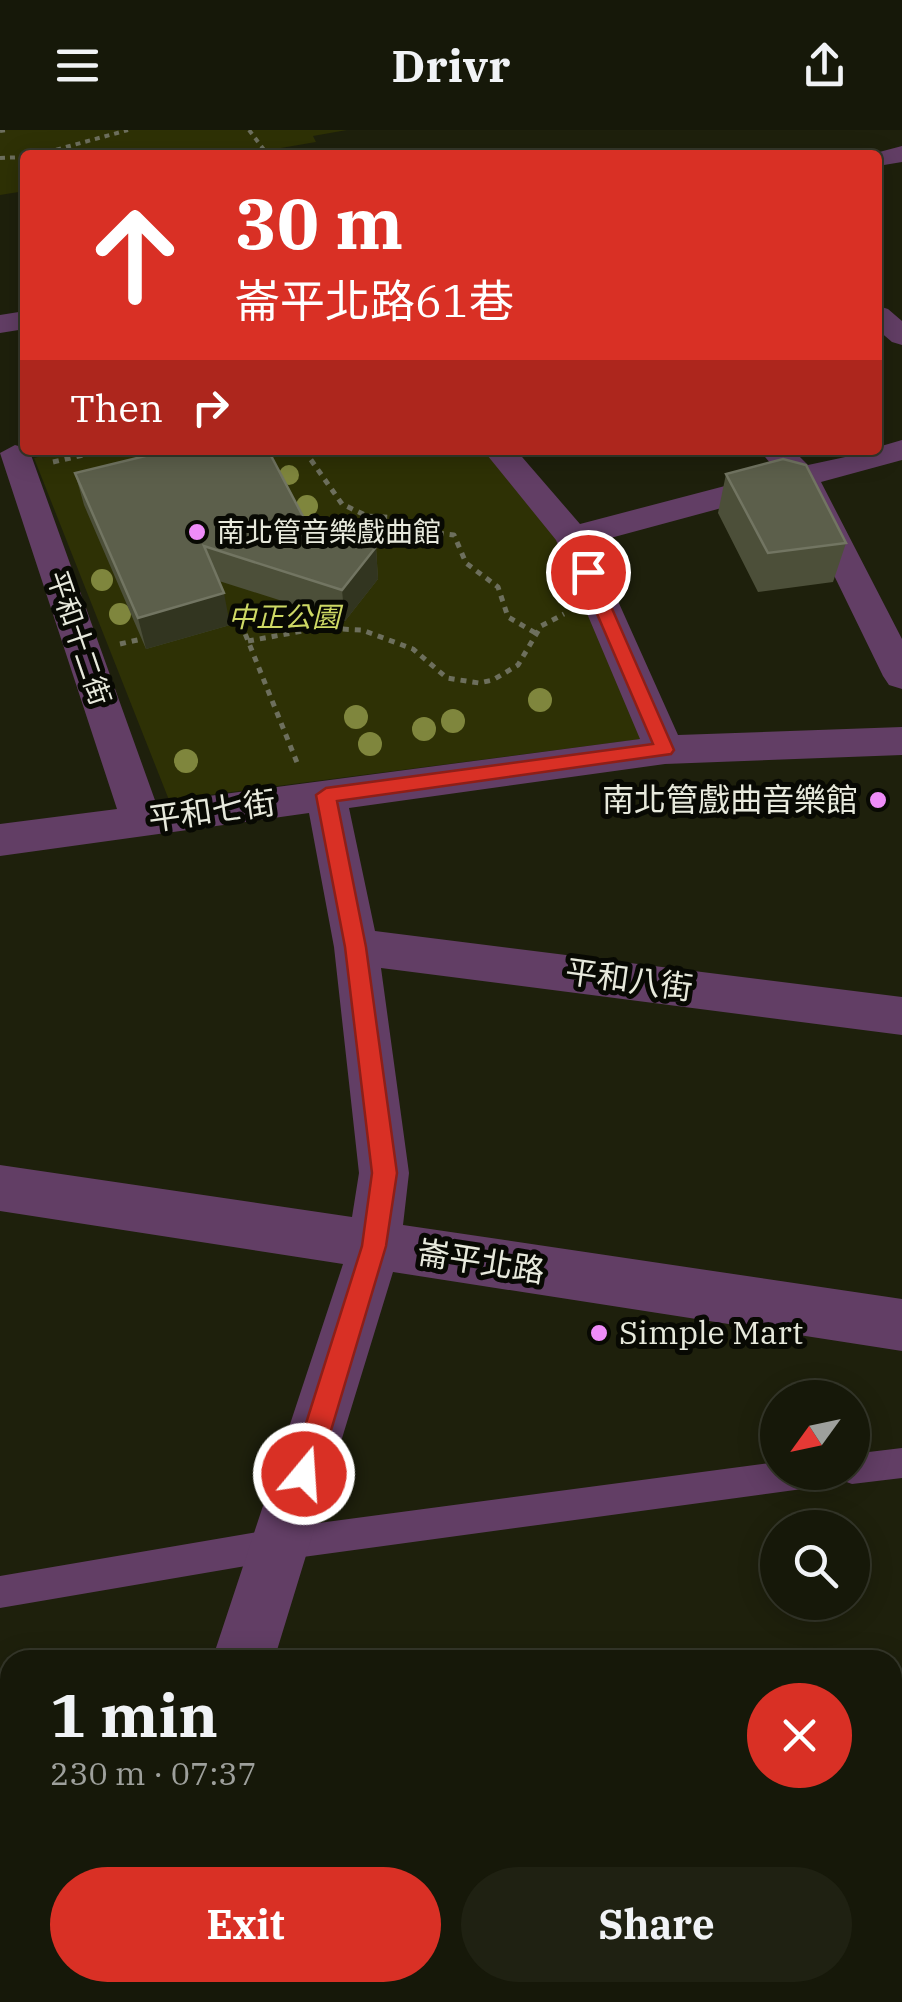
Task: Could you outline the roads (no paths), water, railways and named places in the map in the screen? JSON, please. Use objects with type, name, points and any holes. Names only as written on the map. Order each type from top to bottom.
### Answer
[{"type":"street","points":[[882,318],[902,336]]},
{"type":"street","points":[[572,537],[902,450]]},
{"type":"street","points":[[503,455],[572,537],[665,750]]},
{"type":"street","points":[[780,455],[803,478],[902,676]]},
{"type":"street","name":"平和十二街","points":[[27,457],[142,820]]},
{"type":"street","name":"平和七街","points":[[0,840],[142,820],[313,783],[665,750],[902,741]]},
{"type":"street","points":[[246,1650],[374,1246],[384,1173],[356,947],[313,783]]},
{"type":"street","name":"平和八街","points":[[356,947],[902,1016]]},
{"type":"street","name":"崙平北路","points":[[0,1188],[902,1325]]},
{"type":"lane","points":[[870,1466],[902,1463]]},
{"type":"lane","points":[[0,1592],[281,1544],[760,1480]]},
{"type":"place","name":"南北管音樂戲曲館","points":[[197,532]]},
{"type":"place","name":"南北管戲曲音樂館","points":[[878,800]]},
{"type":"place","name":"Simple Mart","points":[[599,1333]]},
{"type":"park label","name":"中正公園","points":[[284,617]]}]
